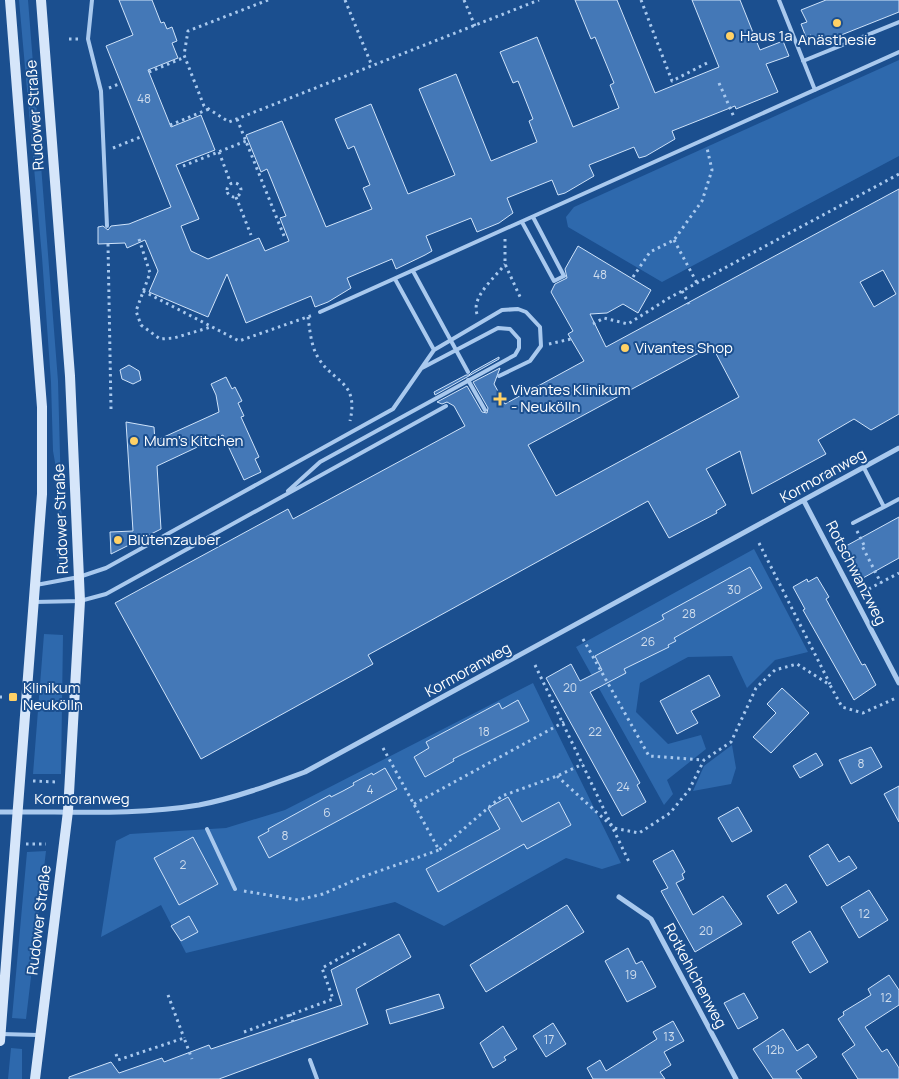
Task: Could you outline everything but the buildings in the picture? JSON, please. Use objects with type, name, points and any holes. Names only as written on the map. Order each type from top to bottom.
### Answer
[{"type":"main road","name":"Rudower Straße","points":[[0,1041],[42,510],[42,407],[10,0]]},
{"type":"main road","name":"Rudower Straße","points":[[35,1079],[68,811],[80,601],[70,376],[41,0]]},
{"type":"street","name":"Kormoranweg","points":[[0,812],[141,811],[199,805],[261,789],[305,772],[899,448]]},
{"type":"street","name":"Rotschwanzweg","points":[[804,501],[899,683]]},
{"type":"street","name":"Rotkehlchenweg","points":[[619,897],[650,920],[736,1079]]},
{"type":"lane","points":[[92,0],[88,39],[101,91],[107,226]]},
{"type":"lane","points":[[779,0],[815,90]]},
{"type":"lane","points":[[803,62],[899,22]]},
{"type":"lane","points":[[320,312],[899,52]]},
{"type":"lane","points":[[522,222],[554,281],[564,276],[533,217]]},
{"type":"lane","points":[[413,270],[468,372]]},
{"type":"lane","points":[[395,279],[434,350]]},
{"type":"lane","points":[[36,585],[79,577],[115,563],[393,409],[434,350],[502,310],[518,309],[526,312],[540,326],[541,346],[530,361],[499,376]]},
{"type":"lane","points":[[283,496],[320,462],[515,356],[518,352],[519,339],[513,331],[502,327],[421,369]]},
{"type":"lane","points":[[468,380],[485,410]]},
{"type":"lane","points":[[34,602],[80,601],[106,594],[446,406]]},
{"type":"lane","points":[[864,468],[884,507]]},
{"type":"lane","points":[[853,523],[899,499]]},
{"type":"lane","points":[[207,829],[235,889]]},
{"type":"lane","points":[[1,1034],[39,1035]]},
{"type":"lane","points":[[310,1060],[316,1079]]},
{"type":"path","points":[[268,0],[188,31],[185,57],[204,106],[230,122],[539,0]]},
{"type":"path","points":[[345,0],[372,66]]},
{"type":"path","points":[[464,0],[475,26]]},
{"type":"path","points":[[641,0],[672,81],[709,62]]},
{"type":"path","points":[[149,72],[185,57]]},
{"type":"path","points":[[719,83],[738,125]]},
{"type":"path","points":[[170,125],[209,109]]},
{"type":"path","points":[[237,119],[284,236]]},
{"type":"path","points":[[105,151],[143,136]]},
{"type":"path","points":[[633,277],[650,252],[674,240],[702,201],[712,170],[705,140]]},
{"type":"path","points":[[183,166],[246,141]]},
{"type":"path","points":[[219,152],[231,184],[227,192],[236,197],[251,235]]},
{"type":"path","points":[[592,324],[604,318],[628,324],[682,291],[899,174]]},
{"type":"path","points":[[231,184],[238,184],[240,188],[240,192],[236,197]]},
{"type":"path","points":[[506,229],[505,264],[526,312]]},
{"type":"path","points":[[139,239],[150,273],[136,311],[141,325],[160,339],[174,338],[212,327]]},
{"type":"path","points":[[674,240],[697,283]]},
{"type":"path","points":[[108,244],[111,409]]},
{"type":"path","points":[[480,324],[475,307],[478,297],[505,264]]},
{"type":"path","points":[[143,291],[239,341],[320,312]]},
{"type":"path","points":[[682,291],[689,304]]},
{"type":"path","points":[[308,317],[317,355],[326,367],[340,379],[351,399],[352,411],[349,424],[342,438]]},
{"type":"path","points":[[541,346],[571,339]]},
{"type":"path","points":[[853,523],[864,545],[862,546],[881,582]]},
{"type":"path","points":[[759,543],[842,707],[863,713],[896,698]]},
{"type":"path","points":[[863,592],[899,573]]},
{"type":"path","points":[[583,639],[649,756],[704,760]]},
{"type":"path","points":[[557,776],[614,828],[639,833],[670,813],[689,790],[704,760],[731,742],[756,688],[775,670],[797,664],[830,685]]},
{"type":"path","points":[[535,665],[564,722],[630,864]]},
{"type":"path","points":[[414,804],[564,722]]},
{"type":"path","points":[[383,748],[439,850]]},
{"type":"path","points":[[235,889],[298,900],[323,894],[362,876],[439,850],[502,796],[557,776],[583,764]]},
{"type":"path","points":[[33,781],[61,782]]},
{"type":"path","points":[[26,844],[46,844]]},
{"type":"path","points":[[244,1032],[333,999],[322,968],[367,943]]},
{"type":"path","points":[[168,994],[192,1059]]},
{"type":"path","points":[[290,1014],[293,1022]]},
{"type":"path","points":[[116,1054],[118,1060],[184,1038]]},
{"type":"shaded area","points":[[19,0],[28,0],[58,381],[63,566],[59,563],[57,556],[59,485],[53,451],[51,382],[42,257]]},
{"type":"shaded area","points":[[899,60],[899,156],[662,282],[568,227],[566,217],[574,207]]},
{"type":"shaded area","points":[[754,549],[808,652],[775,660],[747,688],[732,656],[688,657],[640,683],[636,712],[668,744],[701,735],[706,749],[667,780],[673,794],[664,805],[576,647]]},
{"type":"shaded area","points":[[44,634],[63,635],[61,774],[33,774]]},
{"type":"shaded area","points":[[533,683],[621,863],[602,869],[566,858],[444,926],[395,902],[186,953],[161,905],[101,937],[116,841],[130,834],[226,828],[285,810]]},
{"type":"shaded area","points":[[732,745],[736,768],[731,784],[693,791],[704,766]]},
{"type":"shaded area","points":[[46,851],[26,1019],[12,1018],[27,852]]},
{"type":"shaded area","points":[[11,1048],[22,1049],[22,1079],[8,1079]]},
{"type":"place","name":"Anästhesie","points":[[837,23]]},
{"type":"place","name":"Haus 1a","points":[[730,36]]},
{"type":"place","name":"Vivantes Shop","points":[[625,348]]},
{"type":"place","name":"Vivantes Klinikum - Neukölln","points":[[500,399]]},
{"type":"place","name":"Mum's Kitchen","points":[[134,441]]},
{"type":"place","name":"Blütenzauber","points":[[118,540]]},
{"type":"place","name":"Klinikum Neukölln","points":[[13,697]]}]
